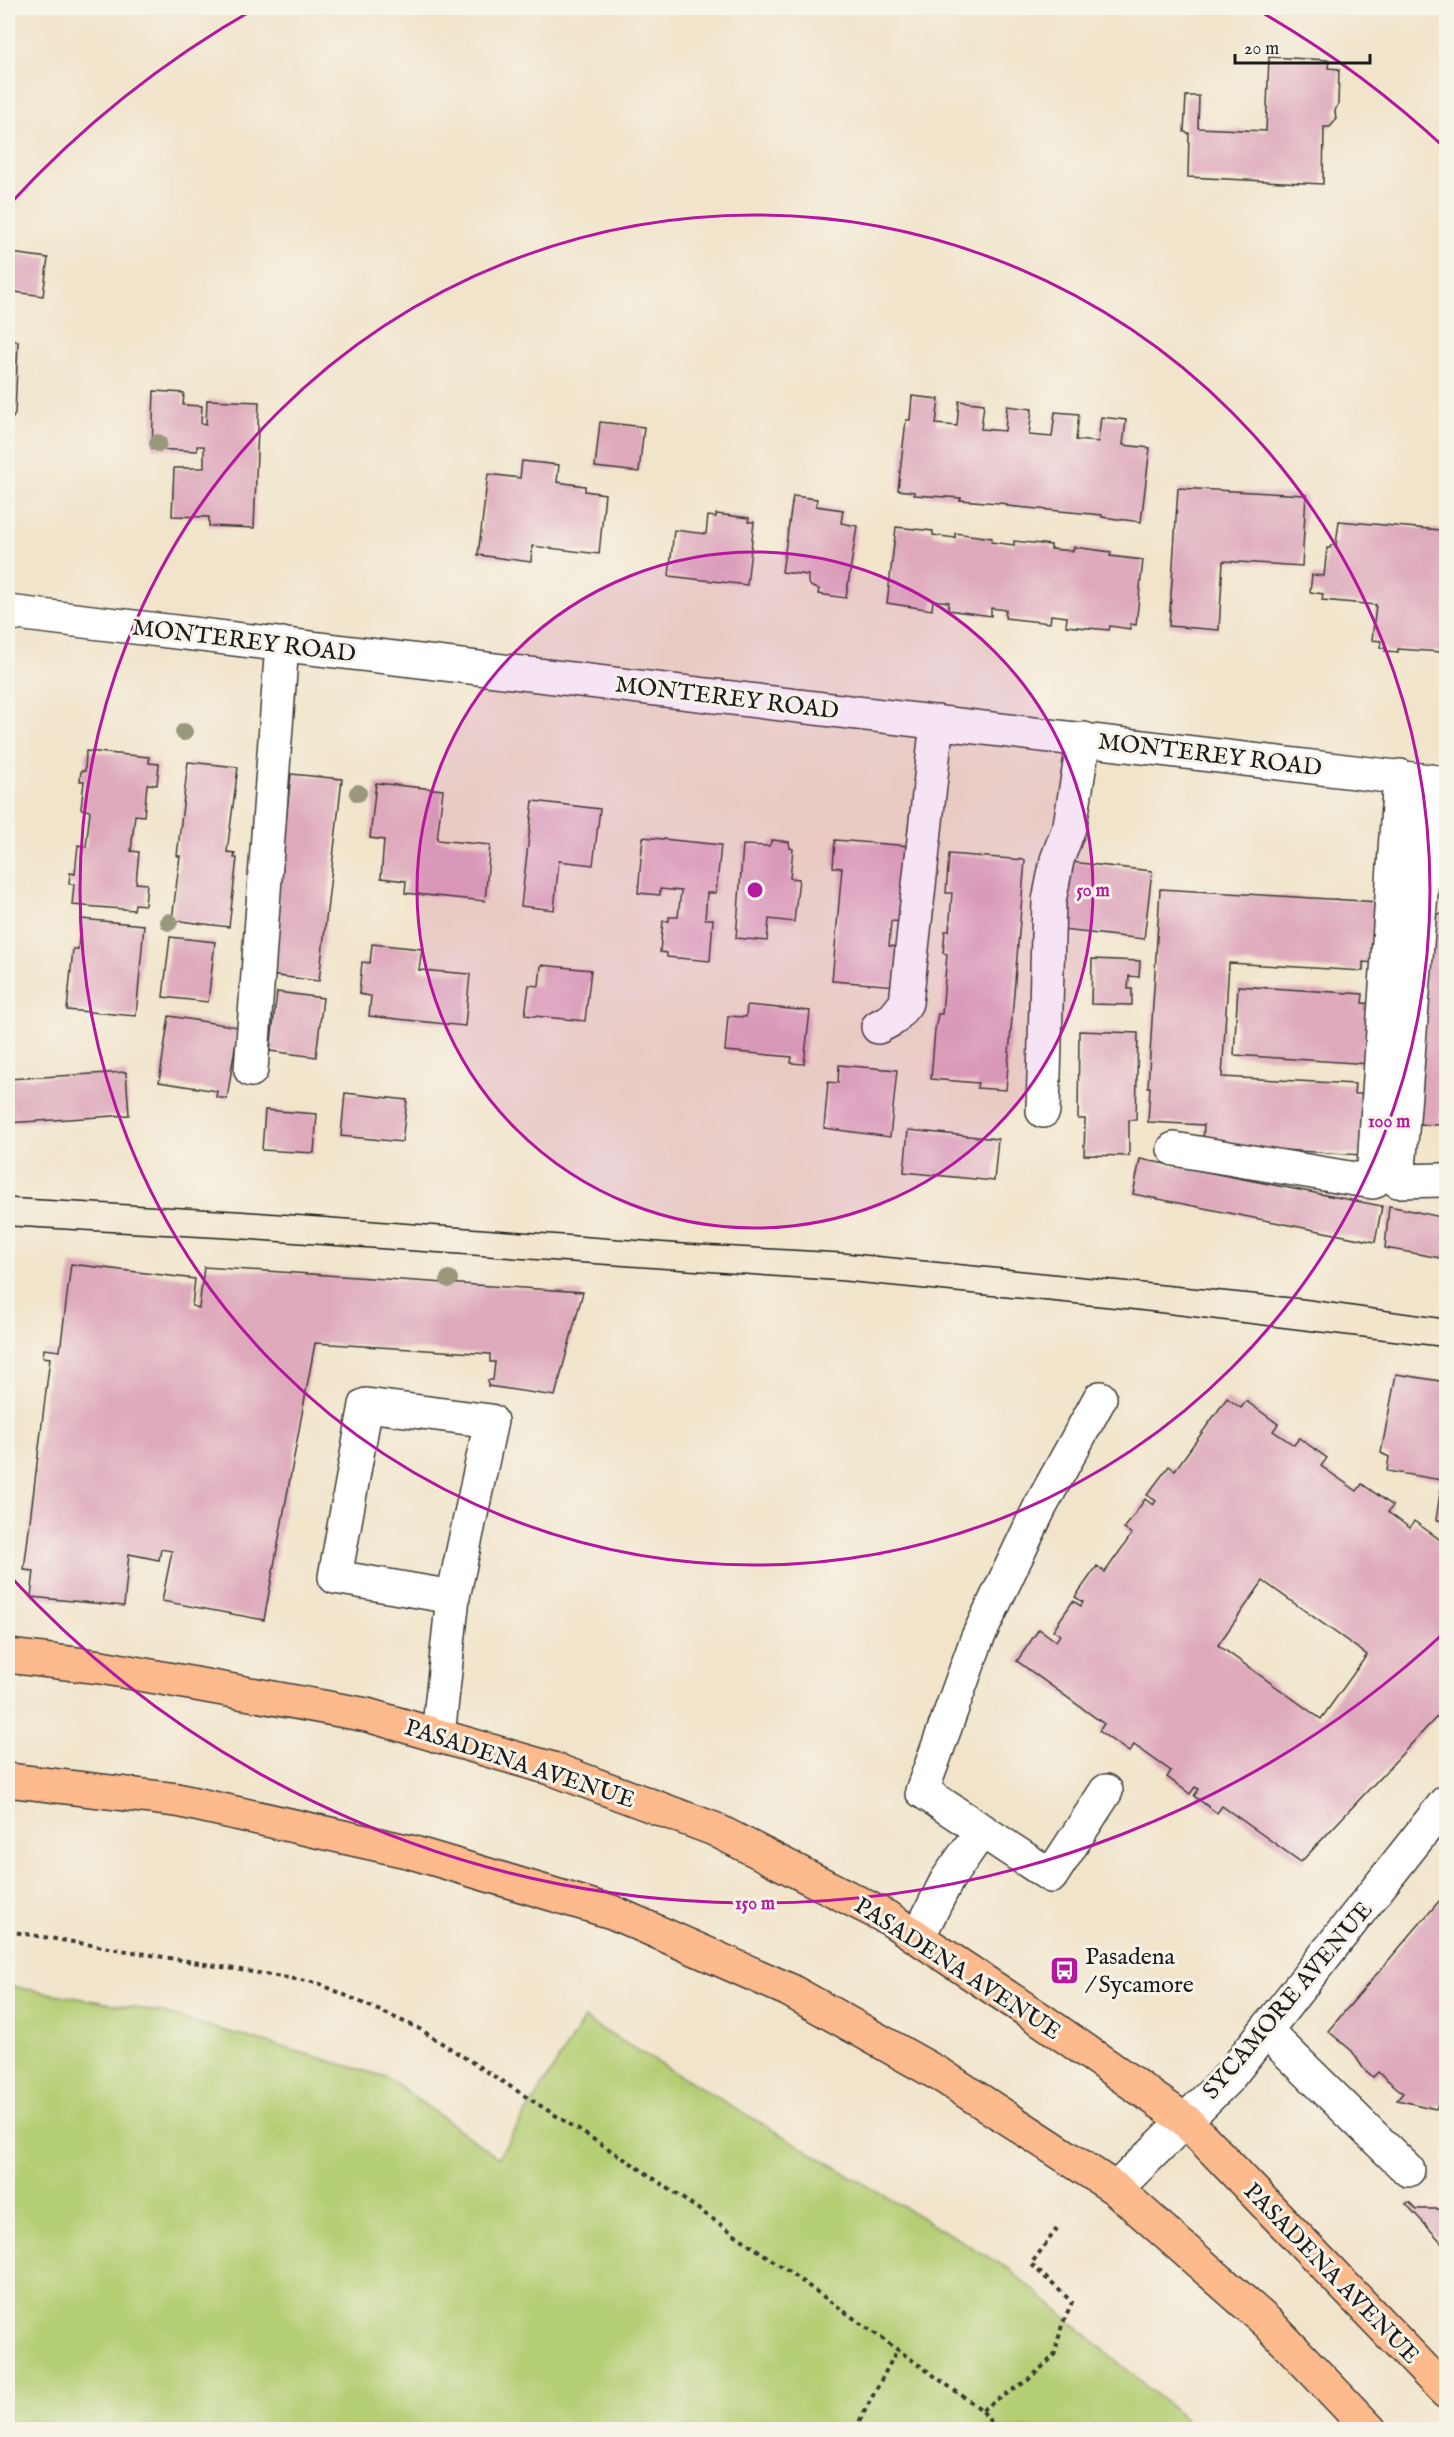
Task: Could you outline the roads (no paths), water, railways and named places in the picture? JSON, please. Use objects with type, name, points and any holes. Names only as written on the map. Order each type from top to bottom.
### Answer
[{"type":"main road","name":"PASADENA AVENUE","points":[[8,1656],[101,1667],[367,1715],[553,1769],[714,1829],[890,1919],[1043,2021],[1185,2120],[1446,2392]]},
{"type":"main road","points":[[8,1780],[177,1800],[411,1852],[612,1912],[789,1990],[944,2077],[1116,2189],[1268,2323],[1370,2430]]},
{"type":"street","name":"MONTEREY ROAD","points":[[8,612],[1426,780]]},
{"type":"street","points":[[251,1070],[282,645]]},
{"type":"street","points":[[878,1027],[893,1019],[906,1003],[938,722]]},
{"type":"street","points":[[1043,1111],[1049,901],[1057,861],[1070,825],[1084,739]]},
{"type":"street","points":[[1174,1149],[1373,1182],[1426,780]]},
{"type":"street","points":[[1426,780],[1398,1181],[1442,1180]]},
{"type":"street","points":[[1100,1398],[1040,1507],[977,1639],[922,1791],[1051,1876],[1106,1791]]},
{"type":"street","points":[[438,1736],[453,1597],[491,1420],[366,1405],[335,1576],[453,1597]]},
{"type":"street","name":"SYCAMORE AVENUE","points":[[1116,2189],[1228,2078],[1446,1802]]},
{"type":"street","points":[[918,1937],[947,1880],[982,1830]]},
{"type":"street","points":[[1266,2032],[1408,2170]]},
{"type":"tram line","points":[[8,1198],[239,1211],[686,1244],[845,1253],[1304,1299],[1446,1319]]},
{"type":"tram line","points":[[8,1226],[241,1239],[842,1281],[1128,1309],[1446,1347]]},
{"type":"place","name":"Pasadena / Sycamore","points":[[1064,1970]]}]
